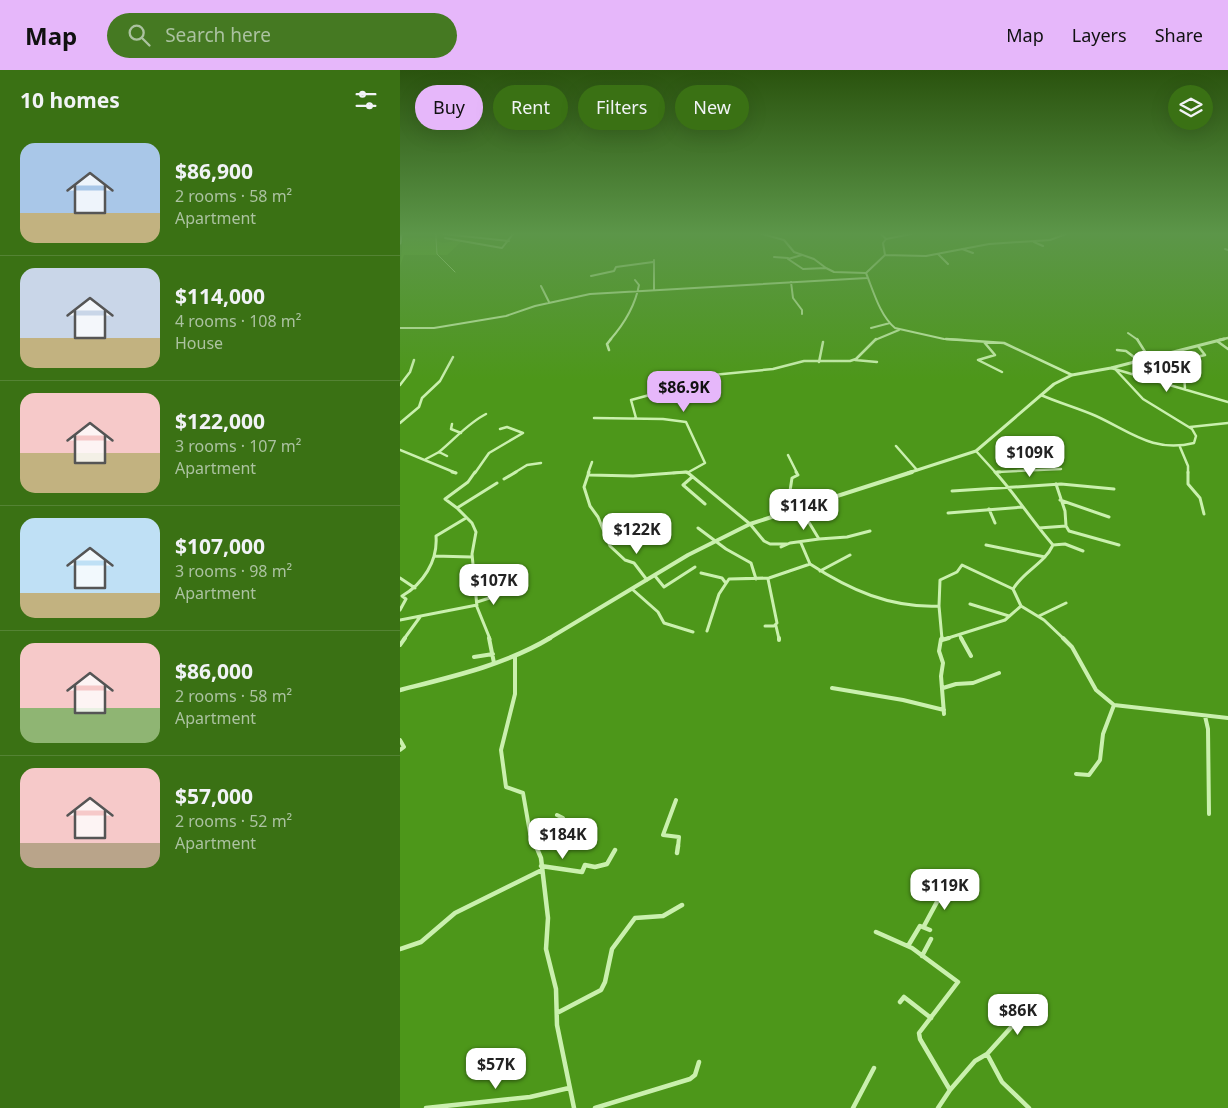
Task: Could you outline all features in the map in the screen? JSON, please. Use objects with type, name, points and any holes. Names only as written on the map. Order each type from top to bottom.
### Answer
[{"type":"street","points":[[609,350],[607,344],[630,315],[638,290],[639,285],[637,282]]},
{"type":"street","points":[[654,282],[654,290]]},
{"type":"street","points":[[400,328],[434,328],[506,316],[549,302],[590,294],[638,290],[738,287],[786,282]]},
{"type":"street","points":[[791,282],[793,298],[802,310],[802,314]]},
{"type":"street","points":[[869,282],[890,323],[899,330],[944,339],[1009,344],[1072,375]]},
{"type":"street","points":[[541,286],[549,302]]},
{"type":"street","points":[[871,328],[890,323]]},
{"type":"street","points":[[855,360],[877,338],[899,330]]},
{"type":"street","points":[[1128,333],[1136,338],[1149,358]]},
{"type":"street","points":[[400,690],[516,656],[538,646],[716,540],[750,524],[976,451],[1040,395],[1054,384],[1072,375],[1114,369],[1138,360],[1228,338]]},
{"type":"street","points":[[1217,341],[1228,349]]},
{"type":"street","points":[[819,362],[823,342]]},
{"type":"street","points":[[984,342],[995,355],[994,357],[978,360],[1002,372]]},
{"type":"street","points":[[1192,358],[1205,354],[1198,346]]},
{"type":"street","points":[[1117,350],[1126,351],[1138,360]]},
{"type":"street","points":[[1170,352],[1192,373]]},
{"type":"street","points":[[400,422],[418,407],[422,398],[440,381],[453,357]]},
{"type":"street","points":[[400,385],[410,372],[414,360]]},
{"type":"street","points":[[652,380],[773,369],[804,361],[845,362],[855,360],[877,362]]},
{"type":"street","points":[[1114,369],[1228,402]]},
{"type":"street","points":[[1040,395],[1096,416],[1148,444],[1180,447],[1194,443],[1196,433],[1190,427],[1143,398],[1114,369]]},
{"type":"street","points":[[1185,389],[1184,373],[1200,374]]},
{"type":"street","points":[[636,418],[631,400],[668,390]]},
{"type":"street","points":[[425,459],[439,452],[466,430],[470,422],[486,414]]},
{"type":"street","points":[[590,475],[633,476],[686,472],[704,463],[686,422],[669,419],[594,418]]},
{"type":"street","points":[[1190,427],[1226,423],[1228,428]]},
{"type":"street","points":[[452,424],[451,429],[453,431],[461,433]]},
{"type":"street","points":[[494,663],[488,631],[477,604],[472,557],[472,548],[477,535],[474,525],[457,508],[445,500],[468,482],[489,453],[523,433],[509,428],[500,429]]},
{"type":"street","points":[[896,446],[917,470]]},
{"type":"street","points":[[1180,447],[1188,466],[1188,484],[1200,498],[1204,514]]},
{"type":"street","points":[[400,450],[456,473]]},
{"type":"street","points":[[976,451],[1011,489],[1053,545]]},
{"type":"street","points":[[439,452],[447,456]]},
{"type":"street","points":[[788,456],[798,475],[792,478],[790,490],[818,539]]},
{"type":"street","points":[[592,462],[590,475],[584,490],[610,546],[625,560],[634,563],[647,580]]},
{"type":"street","points":[[504,479],[527,465],[541,463]]},
{"type":"street","points":[[997,472],[1028,469],[1061,470]]},
{"type":"street","points":[[686,472],[691,478],[750,524],[770,544],[787,544],[847,537],[870,531]]},
{"type":"street","points":[[691,478],[683,485],[705,504]]},
{"type":"street","points":[[457,508],[496,483]]},
{"type":"street","points":[[1056,484],[1067,521],[1066,526],[1069,530],[1119,545]]},
{"type":"street","points":[[952,491],[1011,489],[1056,484],[1114,489]]},
{"type":"street","points":[[1060,500],[1109,518]]},
{"type":"street","points":[[948,513],[1023,507]]},
{"type":"street","points":[[988,509],[995,523]]},
{"type":"street","points":[[400,610],[406,599],[402,596],[416,588],[423,580],[437,549],[436,536],[466,518]]},
{"type":"street","points":[[1039,528],[1066,526]]},
{"type":"street","points":[[698,528],[714,536],[716,540],[732,553],[752,563],[756,579]]},
{"type":"street","points":[[801,542],[810,564],[830,578],[877,599],[939,606]]},
{"type":"street","points":[[781,547],[787,544]]},
{"type":"street","points":[[1012,590],[1053,545],[1065,544],[1083,551]]},
{"type":"street","points":[[986,545],[1044,557]]},
{"type":"street","points":[[820,571],[850,555]]},
{"type":"street","points":[[434,556],[472,557]]},
{"type":"street","points":[[707,631],[725,583],[732,578],[768,578],[810,564]]},
{"type":"street","points":[[832,688],[903,700],[944,712],[941,676],[943,664],[938,651],[941,639],[940,580],[953,572],[957,572],[962,565],[1012,590],[1021,606],[1039,617],[1072,647],[1096,690],[1114,705],[1228,718]]},
{"type":"street","points":[[655,576],[664,587],[695,567]]},
{"type":"street","points":[[701,573],[722,578],[725,583]]},
{"type":"street","points":[[400,578],[416,588]]},
{"type":"street","points":[[768,578],[775,607],[775,630],[779,640]]},
{"type":"street","points":[[632,589],[658,612],[662,622],[693,632]]},
{"type":"street","points":[[400,620],[477,604],[505,593]]},
{"type":"street","points":[[1039,617],[1066,602]]},
{"type":"street","points":[[970,604],[1010,616]]},
{"type":"street","points":[[941,639],[960,636],[965,632],[1005,620],[1021,606]]},
{"type":"street","points":[[400,645],[420,616]]},
{"type":"street","points":[[766,626],[776,626]]},
{"type":"street","points":[[960,636],[971,656]]},
{"type":"street","points":[[474,657],[493,654]]},
{"type":"street","points":[[516,656],[515,694],[501,750],[505,767],[506,787],[523,793],[530,834],[540,855],[548,918],[546,949],[556,989],[557,1013],[574,1108]]},
{"type":"street","points":[[943,688],[956,684],[973,683],[999,673]]},
{"type":"street","points":[[1076,774],[1091,774],[1100,760],[1103,734],[1114,705]]},
{"type":"street","points":[[1205,716],[1208,729],[1209,814]]},
{"type":"street","points":[[400,740],[404,747],[400,750]]},
{"type":"street","points":[[676,800],[663,835],[680,837],[677,853]]},
{"type":"street","points":[[530,834],[547,830],[559,832],[564,818],[557,815]]},
{"type":"street","points":[[400,948],[421,942],[450,916],[541,868],[582,872],[585,865],[595,867],[607,864],[615,850]]},
{"type":"street","points":[[908,946],[917,929],[924,926],[938,900],[944,901],[950,887]]},
{"type":"street","points":[[557,1013],[600,990],[606,979],[612,949],[634,918],[663,916],[682,905]]},
{"type":"street","points":[[924,926],[930,930]]},
{"type":"street","points":[[876,932],[908,946],[958,982],[920,1031],[919,1036],[950,1090]]},
{"type":"street","points":[[922,956],[931,939]]},
{"type":"street","points":[[900,1002],[904,997],[931,1018]]},
{"type":"street","points":[[938,1108],[950,1090],[975,1061],[987,1054],[1033,1003]]},
{"type":"street","points":[[987,1054],[1002,1082],[1029,1108]]},
{"type":"street","points":[[595,1108],[690,1079],[695,1075],[699,1062]]},
{"type":"street","points":[[853,1108],[874,1068]]},
{"type":"street","points":[[426,1108],[530,1097],[569,1088]]}]
